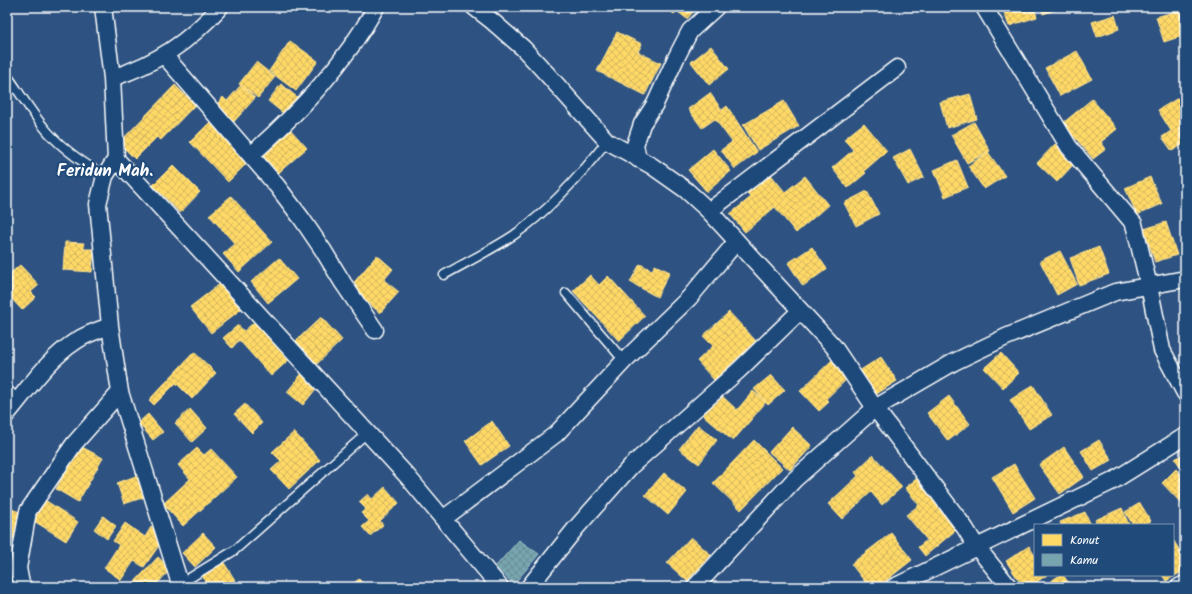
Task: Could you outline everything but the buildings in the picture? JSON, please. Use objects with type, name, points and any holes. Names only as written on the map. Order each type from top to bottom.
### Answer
[{"type":"street","points":[[103,7],[112,78],[116,159],[105,176],[98,204],[110,326],[120,392],[181,586]]},
{"type":"street","points":[[112,78],[148,64],[180,45],[220,7]]},
{"type":"street","points":[[251,154],[280,128],[317,90],[351,48],[376,7]]},
{"type":"street","points":[[474,7],[523,48],[607,141],[652,166],[686,190],[710,211],[834,347],[875,408],[965,528],[976,546],[1009,587]]},
{"type":"street","points":[[638,159],[635,145],[642,124],[655,104],[690,31],[716,7]]},
{"type":"street","points":[[984,7],[1070,147],[1134,224],[1162,350],[1185,393]]},
{"type":"street","points":[[164,55],[251,154],[277,186],[302,219],[375,330]]},
{"type":"street","points":[[710,211],[897,68]]},
{"type":"street","points":[[116,159],[205,254],[408,477],[500,587]]},
{"type":"street","points":[[443,518],[556,434],[624,361],[689,298],[737,241]]},
{"type":"street","points":[[695,587],[794,480],[875,408],[954,362],[1006,337],[1114,292],[1185,279]]},
{"type":"street","points":[[529,587],[576,528],[631,466],[739,370],[800,311]]},
{"type":"street","points":[[7,414],[13,395],[62,351],[87,335],[110,326]]},
{"type":"street","points":[[24,587],[21,584],[18,568],[28,511],[74,444],[120,392]]},
{"type":"street","points":[[894,587],[1112,481],[1185,436]]},
{"type":"street","points":[[1179,587],[1185,584]]},
{"type":"lane","points":[[7,75],[44,127],[55,139],[80,160],[105,176]]},
{"type":"lane","points":[[444,275],[514,235],[537,217],[579,176],[607,141]]},
{"type":"lane","points":[[566,293],[624,361]]},
{"type":"lane","points":[[181,586],[235,550],[368,433]]},
{"type":"district","name":"Feridun Mah.","points":[[105,171]]}]
